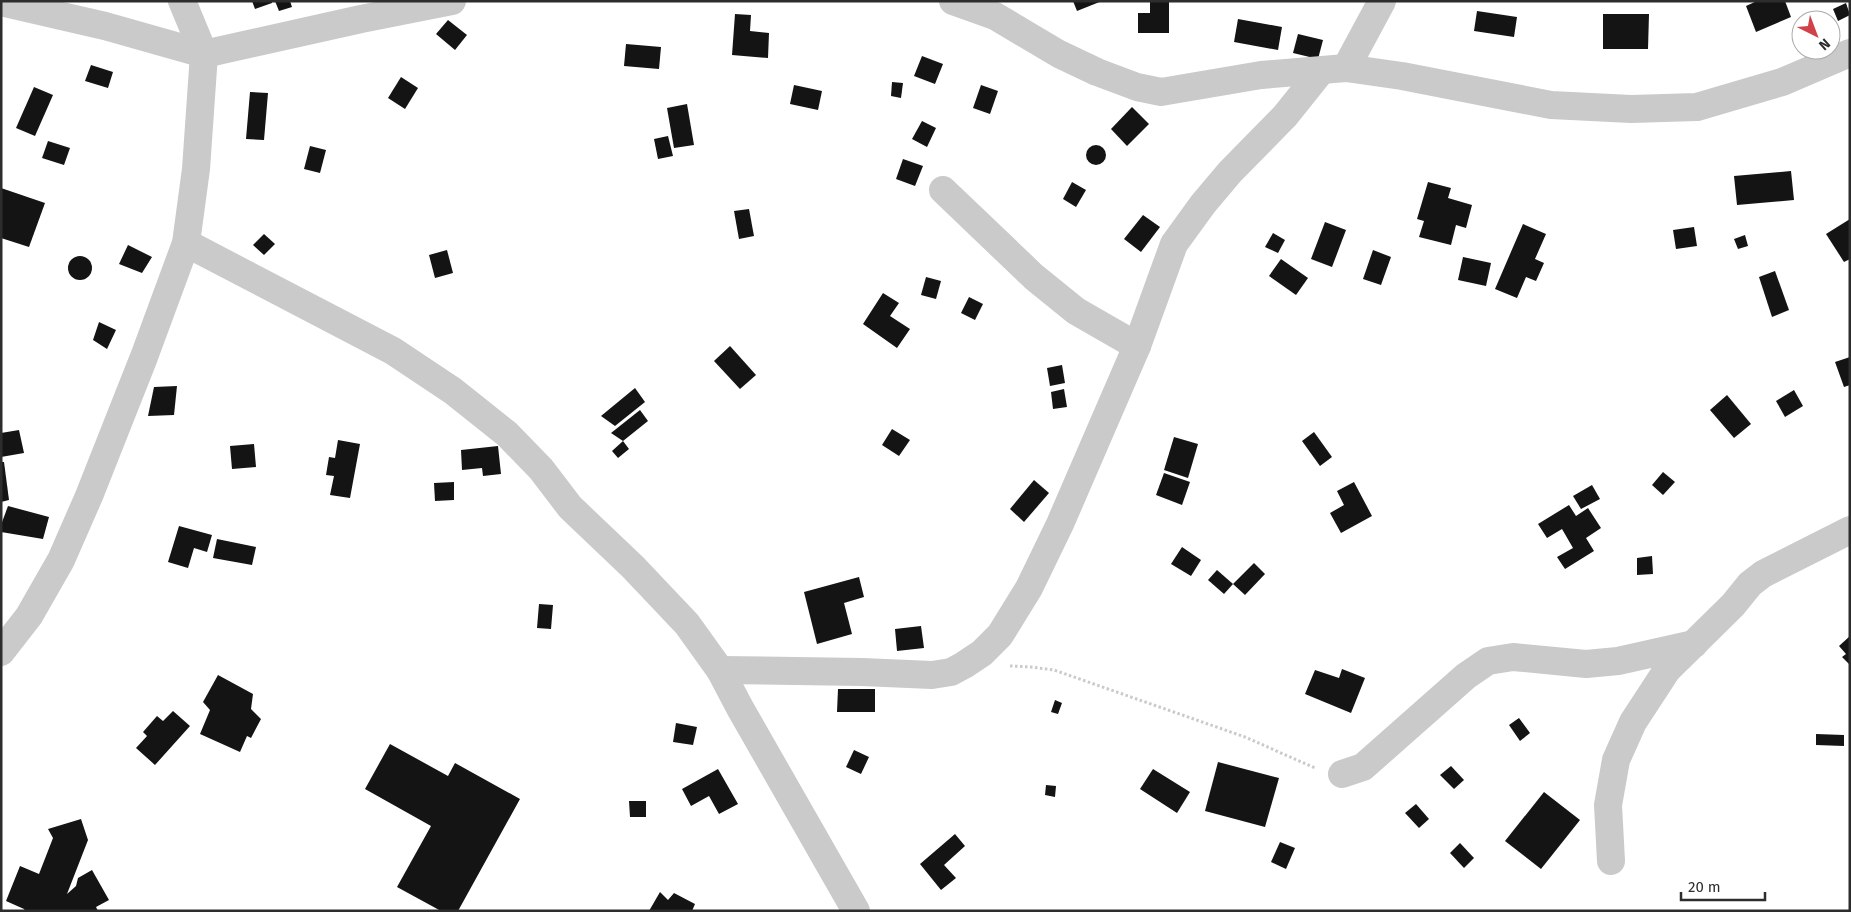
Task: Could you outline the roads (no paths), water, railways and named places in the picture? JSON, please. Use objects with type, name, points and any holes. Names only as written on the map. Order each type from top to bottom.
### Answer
[{"type":"street","points":[[1,652],[29,616],[61,560],[134,384],[186,243],[196,169],[204,54],[182,1]]},
{"type":"street","points":[[1,2],[106,26],[204,54],[452,1]]},
{"type":"street","points":[[953,1],[995,16],[1059,54],[1097,72],[1137,87],[1161,92],[1261,75],[1334,70],[1402,76],[1551,105],[1631,109],[1697,107],[1782,82],[1850,53]]},
{"type":"street","points":[[720,670],[932,675],[951,672],[964,665],[982,653],[1000,635],[1029,588],[1060,524],[1137,346],[1174,244],[1203,204],[1230,172],[1334,70],[1382,1]]},
{"type":"street","points":[[943,190],[1034,277],[1076,311],[1137,346]]},
{"type":"street","points":[[186,243],[393,351],[453,391],[507,434],[541,469],[570,507],[633,567],[688,624],[720,670],[856,911]]},
{"type":"street","points":[[1611,862],[1608,805],[1616,760],[1633,722],[1667,670],[1733,605],[1750,584],[1763,574],[1850,530]]},
{"type":"street","points":[[1342,774],[1363,767],[1466,676],[1488,661],[1513,657],[1586,664],[1618,661],[1694,644]]}]
